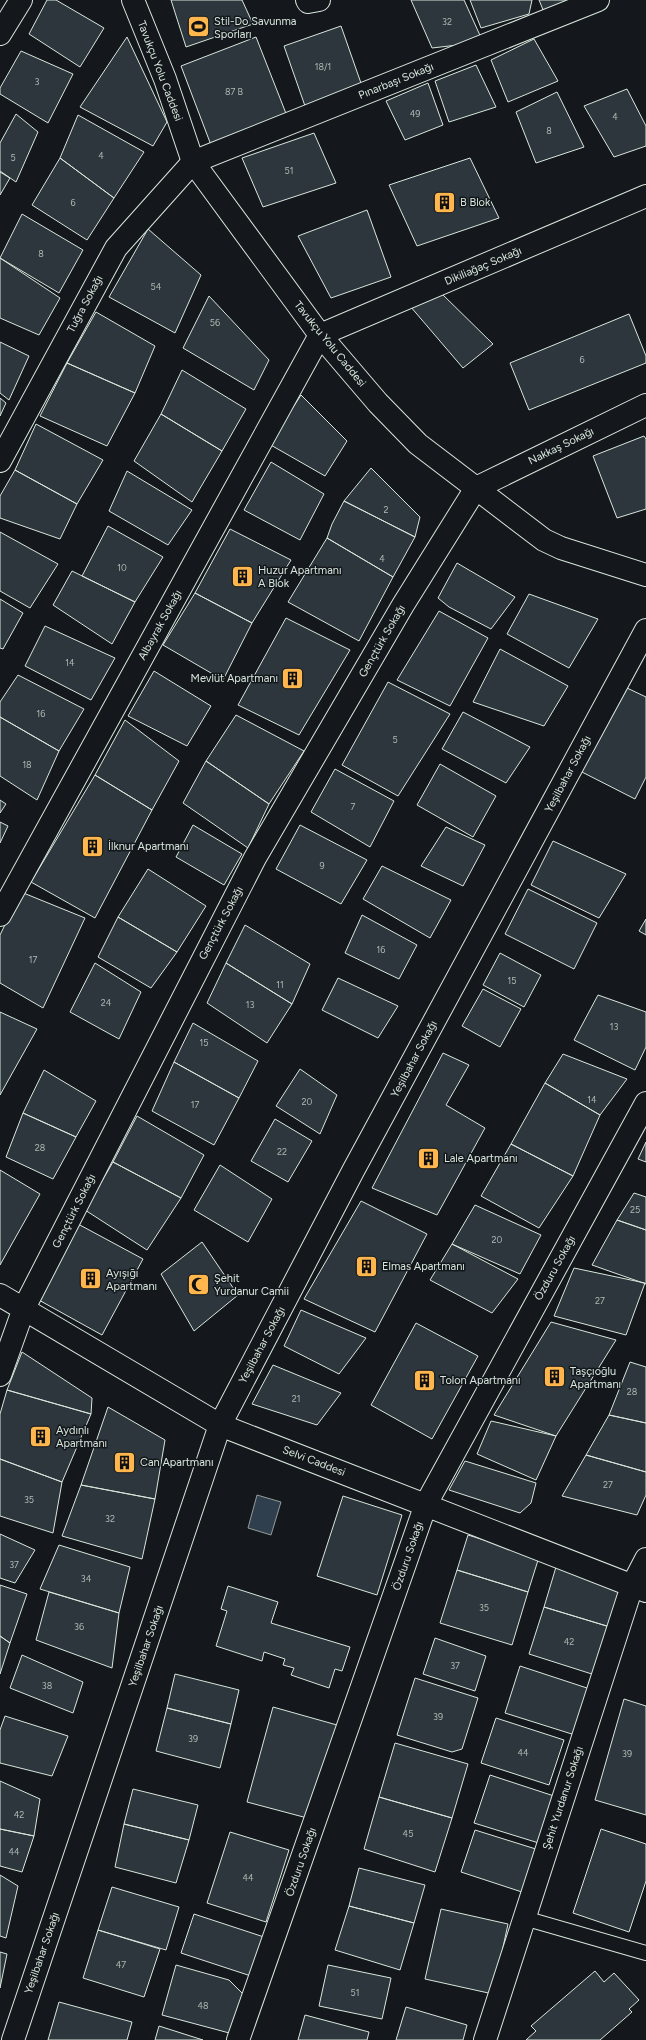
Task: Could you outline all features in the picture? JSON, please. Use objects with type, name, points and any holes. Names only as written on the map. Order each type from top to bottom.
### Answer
[{"type":"street","points":[[0,34],[21,0]]},
{"type":"street","name":"Tavukçu Yolu Caddesi","points":[[133,0],[164,79],[193,162],[320,335],[378,403],[418,444],[544,540],[561,548],[646,575]]},
{"type":"street","points":[[307,0],[308,2],[319,0]]},
{"type":"street","name":"Pınarbaşı Sokağı","points":[[193,162],[598,0]]},
{"type":"street","name":"Tuğra Sokağı","points":[[0,461],[116,248],[193,162]]},
{"type":"street","name":"Dikiliağaç Sokağı","points":[[320,335],[646,196]]},
{"type":"street","name":"Albayrak Sokağı","points":[[0,915],[320,335]]},
{"type":"street","name":"Nakkaş Sokağı","points":[[476,488],[646,405]]},
{"type":"street","name":"Gençtürk Sokağı","points":[[0,1375],[24,1308],[255,858],[403,605],[476,488]]},
{"type":"street","name":"Yeşilbahar Sokağı","points":[[13,2040],[220,1425],[353,1171],[646,630]]},
{"type":"street","name":"Özduru Sokağı","points":[[238,2040],[426,1504],[646,1103]]},
{"type":"street","name":"Selvi Caddesi","points":[[0,1295],[220,1425],[639,1588]]},
{"type":"street","name":"Şehit Yurdanur Sokağı","points":[[485,2040],[524,1918],[639,1588],[646,1559]]},
{"type":"lane","points":[[524,1918],[646,1953]]},
{"type":"water","points":[[257,1495],[281,1502],[271,1535],[248,1528]]},
{"type":"building","points":[[47,0],[56,0],[104,28],[80,67],[29,34]]},
{"type":"building","points":[[171,0],[242,0],[253,24],[186,47]]},
{"type":"building","points":[[411,0],[464,0],[483,42],[432,48]]},
{"type":"building","points":[[470,0],[532,0],[529,14],[481,28]]},
{"type":"building","points":[[539,0],[582,0],[546,17]]},
{"type":"building","points":[[341,26],[362,86],[305,106],[284,46]]},
{"type":"building","points":[[127,37],[167,122],[153,146],[80,107]]},
{"type":"building","points":[[256,37],[287,116],[211,145],[181,66]]},
{"type":"building","points":[[534,39],[558,81],[508,102],[491,60]]},
{"type":"building","points":[[21,51],[73,74],[48,123],[0,94],[0,88]]},
{"type":"building","points":[[476,65],[496,107],[449,122],[435,81]]},
{"type":"building","points":[[428,83],[443,125],[405,140],[386,101]]},
{"type":"building","points":[[627,89],[646,126],[646,146],[614,157],[584,106]]},
{"type":"building","points":[[557,92],[584,147],[536,163],[516,112]]},
{"type":"building","points":[[16,114],[38,132],[16,182],[0,171],[0,143]]},
{"type":"building","points":[[78,115],[144,152],[114,198],[60,158]]},
{"type":"building","points":[[314,133],[336,183],[263,207],[242,158]]},
{"type":"building","points":[[60,158],[114,198],[87,240],[32,205]]},
{"type":"building","name":"B Blok","points":[[470,158],[499,218],[417,246],[389,185]]},
{"type":"building","points":[[0,172],[10,178],[0,195]]},
{"type":"building","points":[[367,210],[391,277],[331,298],[298,236]]},
{"type":"building","points":[[22,214],[83,250],[59,293],[0,258]]},
{"type":"building","points":[[148,229],[201,275],[175,333],[109,297]]},
{"type":"building","points":[[0,258],[60,298],[39,335],[0,318]]},
{"type":"building","points":[[440,292],[493,344],[463,368],[410,306]]},
{"type":"building","points":[[209,296],[269,360],[254,390],[183,348]]},
{"type":"building","points":[[96,312],[155,346],[135,393],[67,363]]},
{"type":"building","points":[[629,314],[646,356],[646,363],[529,410],[510,363]]},
{"type":"building","points":[[0,342],[29,356],[9,400],[0,393]]},
{"type":"building","points":[[67,363],[135,393],[107,446],[40,416]]},
{"type":"building","points":[[182,370],[246,409],[222,451],[161,414]]},
{"type":"building","points":[[301,395],[347,441],[325,476],[269,444]]},
{"type":"building","points":[[0,398],[6,403],[0,416]]},
{"type":"building","points":[[161,414],[222,451],[192,502],[134,461]]},
{"type":"building","points":[[36,424],[103,460],[77,504],[15,470]]},
{"type":"building","points":[[644,436],[646,439],[646,509],[617,518],[593,456]]},
{"type":"building","points":[[271,462],[324,494],[300,540],[244,510]]},
{"type":"building","points":[[371,468],[420,517],[415,537],[344,501]]},
{"type":"building","points":[[15,470],[77,504],[60,539],[0,518],[0,496]]},
{"type":"building","points":[[127,471],[192,510],[168,545],[109,511]]},
{"type":"building","points":[[344,501],[415,537],[393,577],[327,538],[332,524]]},
{"type":"building","points":[[108,526],[163,557],[135,602],[82,576]]},
{"type":"building","name":"Huzur Apartmanı A Blok","points":[[230,529],[291,560],[252,623],[195,593]]},
{"type":"building","points":[[0,532],[58,564],[30,608],[0,591]]},
{"type":"building","points":[[327,538],[393,577],[359,641],[288,602]]},
{"type":"building","points":[[457,563],[515,597],[491,629],[449,607],[438,598]]},
{"type":"building","points":[[72,571],[135,602],[112,644],[53,605]]},
{"type":"building","points":[[195,593],[252,623],[223,680],[163,645]]},
{"type":"building","points":[[529,594],[598,619],[569,668],[507,634]]},
{"type":"building","points":[[0,599],[23,613],[3,649],[0,648]]},
{"type":"building","points":[[439,611],[488,638],[450,706],[397,680]]},
{"type":"building","name":"Mevlüt Apartmanı","points":[[286,618],[350,650],[299,735],[238,705]]},
{"type":"building","points":[[45,626],[115,658],[91,700],[25,666]]},
{"type":"building","points":[[500,649],[568,686],[544,726],[473,702]]},
{"type":"building","points":[[154,671],[211,706],[187,746],[128,716]]},
{"type":"building","points":[[18,675],[84,709],[59,751],[0,717],[0,702]]},
{"type":"building","points":[[388,682],[450,714],[398,796],[342,765]]},
{"type":"building","points":[[627,688],[646,697],[646,777],[635,799],[580,771]]},
{"type":"building","points":[[463,712],[530,747],[506,783],[442,749]]},
{"type":"building","points":[[236,715],[304,751],[269,804],[206,761]]},
{"type":"building","points":[[0,717],[59,751],[37,800],[0,776]]},
{"type":"building","points":[[125,720],[179,761],[152,810],[95,775]]},
{"type":"building","points":[[206,761],[269,804],[248,848],[183,803]]},
{"type":"building","points":[[440,764],[496,796],[473,837],[417,805]]},
{"type":"building","points":[[335,769],[394,801],[370,847],[311,812]]},
{"type":"building","name":"İlknur Apartmanı","points":[[95,775],[152,810],[95,918],[31,882]]},
{"type":"building","points":[[0,800],[6,804],[0,813]]},
{"type":"building","points":[[0,822],[8,826],[0,843]]},
{"type":"building","points":[[193,825],[242,854],[224,885],[176,857]]},
{"type":"building","points":[[300,825],[367,860],[341,904],[276,869]]},
{"type":"building","points":[[446,827],[485,845],[463,886],[421,866]]},
{"type":"building","points":[[553,841],[626,874],[599,918],[531,885]]},
{"type":"building","points":[[382,866],[451,900],[430,938],[363,899]]},
{"type":"building","points":[[148,869],[206,906],[177,952],[118,917]]},
{"type":"building","points":[[528,889],[597,923],[574,969],[505,934]]},
{"type":"building","points":[[21,892],[85,918],[43,1008],[0,983],[0,935]]},
{"type":"building","points":[[362,915],[417,945],[399,979],[345,953]]},
{"type":"building","points":[[118,917],[177,952],[151,988],[98,957]]},
{"type":"building","points":[[646,919],[646,935],[639,931]]},
{"type":"building","points":[[245,925],[310,964],[292,1004],[226,963]]},
{"type":"building","points":[[500,953],[541,975],[524,1007],[483,985]]},
{"type":"building","points":[[95,963],[141,992],[119,1039],[70,1012]]},
{"type":"building","points":[[226,963],[292,1004],[267,1043],[207,1003]]},
{"type":"building","points":[[338,978],[398,1006],[378,1038],[322,1010]]},
{"type":"building","points":[[483,989],[521,1009],[500,1047],[462,1026]]},
{"type":"building","points":[[598,995],[646,1012],[646,1047],[635,1070],[574,1040]]},
{"type":"building","points":[[0,1012],[37,1029],[0,1095]]},
{"type":"building","points":[[193,1023],[258,1061],[239,1098],[174,1062]]},
{"type":"building","name":"Lale Apartmanı","points":[[443,1053],[469,1065],[446,1105],[485,1128],[437,1215],[372,1188]]},
{"type":"building","points":[[563,1054],[627,1079],[600,1115],[545,1083]]},
{"type":"building","points":[[174,1062],[239,1098],[214,1145],[152,1111]]},
{"type":"building","points":[[300,1069],[337,1095],[320,1134],[276,1106]]},
{"type":"building","points":[[44,1070],[96,1101],[76,1137],[23,1113]]},
{"type":"building","points":[[545,1083],[600,1115],[573,1176],[511,1144]]},
{"type":"building","points":[[23,1113],[76,1137],[53,1179],[6,1157]]},
{"type":"building","points":[[137,1116],[204,1155],[181,1198],[113,1162]]},
{"type":"building","points":[[275,1119],[312,1141],[288,1182],[251,1161]]},
{"type":"building","points":[[646,1142],[646,1162],[638,1159]]},
{"type":"building","points":[[511,1144],[573,1176],[539,1228],[481,1196]]},
{"type":"building","points":[[113,1162],[181,1198],[147,1250],[85,1210]]},
{"type":"building","points":[[220,1165],[272,1199],[248,1242],[194,1210]]},
{"type":"building","points":[[0,1170],[40,1194],[0,1265]]},
{"type":"building","points":[[634,1193],[646,1197],[646,1230],[617,1220]]},
{"type":"building","name":"Elmas Apartmanı","points":[[361,1201],[427,1234],[375,1332],[304,1299]]},
{"type":"building","points":[[475,1205],[541,1235],[520,1274],[452,1244]]},
{"type":"building","points":[[617,1220],[646,1230],[646,1284],[592,1265]]},
{"type":"building","name":"Ayışığı Apartmanı","points":[[78,1224],[143,1259],[102,1335],[37,1299]]},
{"type":"building","name":"Şehit Yurdanur Camii","points":[[202,1242],[238,1295],[194,1331],[161,1274]]},
{"type":"building","points":[[452,1244],[518,1279],[492,1313],[430,1280]]},
{"type":"building","points":[[574,1268],[645,1283],[626,1335],[554,1316]]},
{"type":"building","points":[[301,1310],[366,1338],[339,1374],[284,1346]]},
{"type":"building","name":"Taşçıoğlu Apartmanı","points":[[551,1322],[616,1340],[556,1436],[494,1415]]},
{"type":"building","name":"Tolon Apartmanı","points":[[416,1323],[478,1356],[432,1439],[371,1405]]},
{"type":"building","points":[[22,1352],[92,1398],[91,1414],[7,1390]]},
{"type":"building","points":[[630,1362],[646,1367],[646,1423],[609,1415]]},
{"type":"building","points":[[273,1365],[341,1393],[317,1425],[252,1404]]},
{"type":"building","name":"Aydınlı Apartmanı","points":[[7,1390],[91,1414],[62,1482],[0,1459],[0,1414]]},
{"type":"building","name":"Can Apartmanı","points":[[108,1407],[165,1440],[155,1499],[81,1485]]},
{"type":"building","points":[[609,1415],[646,1423],[646,1472],[586,1455]]},
{"type":"building","points":[[491,1421],[556,1436],[536,1480],[477,1454]]},
{"type":"building","points":[[586,1455],[646,1472],[646,1495],[637,1515],[562,1496]]},
{"type":"building","points":[[0,1459],[62,1482],[53,1533],[0,1516]]},
{"type":"building","points":[[465,1461],[536,1483],[531,1503],[520,1513],[449,1490]]},
{"type":"building","points":[[81,1485],[155,1499],[142,1559],[62,1536]]},
{"type":"building","points":[[343,1496],[402,1515],[377,1595],[317,1576]]},
{"type":"building","points":[[0,1534],[35,1550],[15,1583],[0,1578]]},
{"type":"building","points":[[468,1535],[539,1557],[528,1592],[457,1570]]},
{"type":"building","points":[[59,1545],[130,1567],[119,1613],[40,1589]]},
{"type":"building","points":[[556,1567],[622,1587],[610,1627],[544,1607]]},
{"type":"building","points":[[457,1570],[528,1592],[512,1645],[440,1623]]},
{"type":"building","points":[[0,1585],[27,1594],[10,1643],[0,1636]]},
{"type":"building","points":[[228,1586],[278,1602],[271,1623],[350,1647],[342,1671],[335,1669],[329,1688],[291,1675],[294,1668],[283,1665],[285,1659],[264,1652],[262,1661],[216,1646],[227,1611],[221,1609]]},
{"type":"building","points":[[49,1592],[119,1613],[112,1668],[36,1640]]},
{"type":"building","points":[[544,1607],[610,1627],[595,1675],[529,1654]]},
{"type":"building","points":[[0,1636],[10,1643],[0,1674]]},
{"type":"building","points":[[435,1638],[486,1656],[475,1691],[423,1674]]},
{"type":"building","points":[[22,1655],[83,1682],[73,1713],[10,1688]]},
{"type":"building","points":[[520,1666],[590,1689],[575,1735],[505,1713]]},
{"type":"building","points":[[175,1674],[239,1690],[231,1724],[167,1708]]},
{"type":"building","points":[[415,1678],[478,1698],[462,1749],[452,1752],[397,1735]]},
{"type":"building","points":[[624,1699],[646,1706],[646,1815],[595,1800]]},
{"type":"building","points":[[273,1707],[337,1725],[311,1819],[247,1802]]},
{"type":"building","points":[[167,1708],[231,1724],[220,1768],[156,1751]]},
{"type":"building","points":[[5,1716],[68,1736],[52,1776],[0,1763],[0,1730]]},
{"type":"building","points":[[496,1718],[564,1740],[549,1785],[481,1763]]},
{"type":"building","points":[[395,1743],[468,1764],[452,1818],[379,1797]]},
{"type":"building","points":[[490,1775],[557,1797],[542,1844],[474,1823]]},
{"type":"building","points":[[0,1781],[40,1799],[34,1836],[0,1829]]},
{"type":"building","points":[[133,1789],[198,1805],[189,1840],[124,1824]]},
{"type":"building","points":[[379,1797],[452,1818],[435,1872],[364,1849]]},
{"type":"building","points":[[124,1824],[189,1840],[176,1883],[115,1867]]},
{"type":"building","points":[[0,1829],[34,1836],[22,1872],[0,1866]]},
{"type":"building","points":[[601,1829],[646,1844],[646,1881],[629,1932],[573,1913]]},
{"type":"building","points":[[475,1830],[539,1850],[525,1893],[461,1872]]},
{"type":"building","points":[[230,1832],[289,1850],[266,1922],[207,1903]]},
{"type":"building","points":[[359,1868],[425,1885],[414,1923],[349,1906]]},
{"type":"building","points":[[0,1875],[18,1886],[6,1938],[0,1936]]},
{"type":"building","points":[[112,1887],[179,1907],[166,1950],[98,1930]]},
{"type":"building","points":[[349,1906],[414,1923],[400,1970],[335,1950]]},
{"type":"building","points":[[441,1909],[508,1924],[493,1994],[425,1979]]},
{"type":"building","points":[[194,1914],[267,1938],[254,1977],[181,1953]]},
{"type":"building","points":[[98,1930],[160,1949],[144,1997],[83,1978]]},
{"type":"building","points":[[0,1952],[7,1954],[0,1988]]},
{"type":"building","points":[[176,1965],[229,1980],[244,1995],[233,2034],[162,2015]]},
{"type":"building","points":[[328,1965],[391,1978],[382,2019],[319,2006]]},
{"type":"building","points":[[595,1971],[604,1982],[614,1973],[639,2000],[629,2009],[632,2012],[600,2040],[526,2040],[536,2031],[531,2026]]},
{"type":"building","points":[[59,2002],[132,2022],[127,2040],[48,2040]]},
{"type":"building","points":[[406,2007],[467,2025],[463,2040],[396,2040]]},
{"type":"building","points":[[305,2015],[369,2032],[367,2040],[298,2040]]},
{"type":"building","points":[[159,2026],[203,2040],[155,2040]]},
{"type":"place","name":"Stil-Do Savunma Sporları","points":[[198,27]]},
{"type":"place","name":"B Blok","points":[[444,202]]},
{"type":"place","name":"Huzur Apartmanı A Blok","points":[[243,576]]},
{"type":"place","name":"Mevlüt Apartmanı","points":[[293,678]]},
{"type":"place","name":"İlknur Apartmanı","points":[[93,846]]},
{"type":"place","name":"Lale Apartmanı","points":[[428,1158]]},
{"type":"place","name":"Elmas Apartmanı","points":[[366,1266]]},
{"type":"place","name":"Ayışığı Apartmanı","points":[[90,1279]]},
{"type":"place","name":"Şehit Yurdanur Camii","points":[[199,1284]]},
{"type":"place","name":"Taşçıoğlu Apartmanı","points":[[555,1377]]},
{"type":"place","name":"Tolon Apartmanı","points":[[424,1380]]},
{"type":"place","name":"Aydınlı Apartmanı","points":[[41,1436]]},
{"type":"place","name":"Can Apartmanı","points":[[125,1462]]}]
